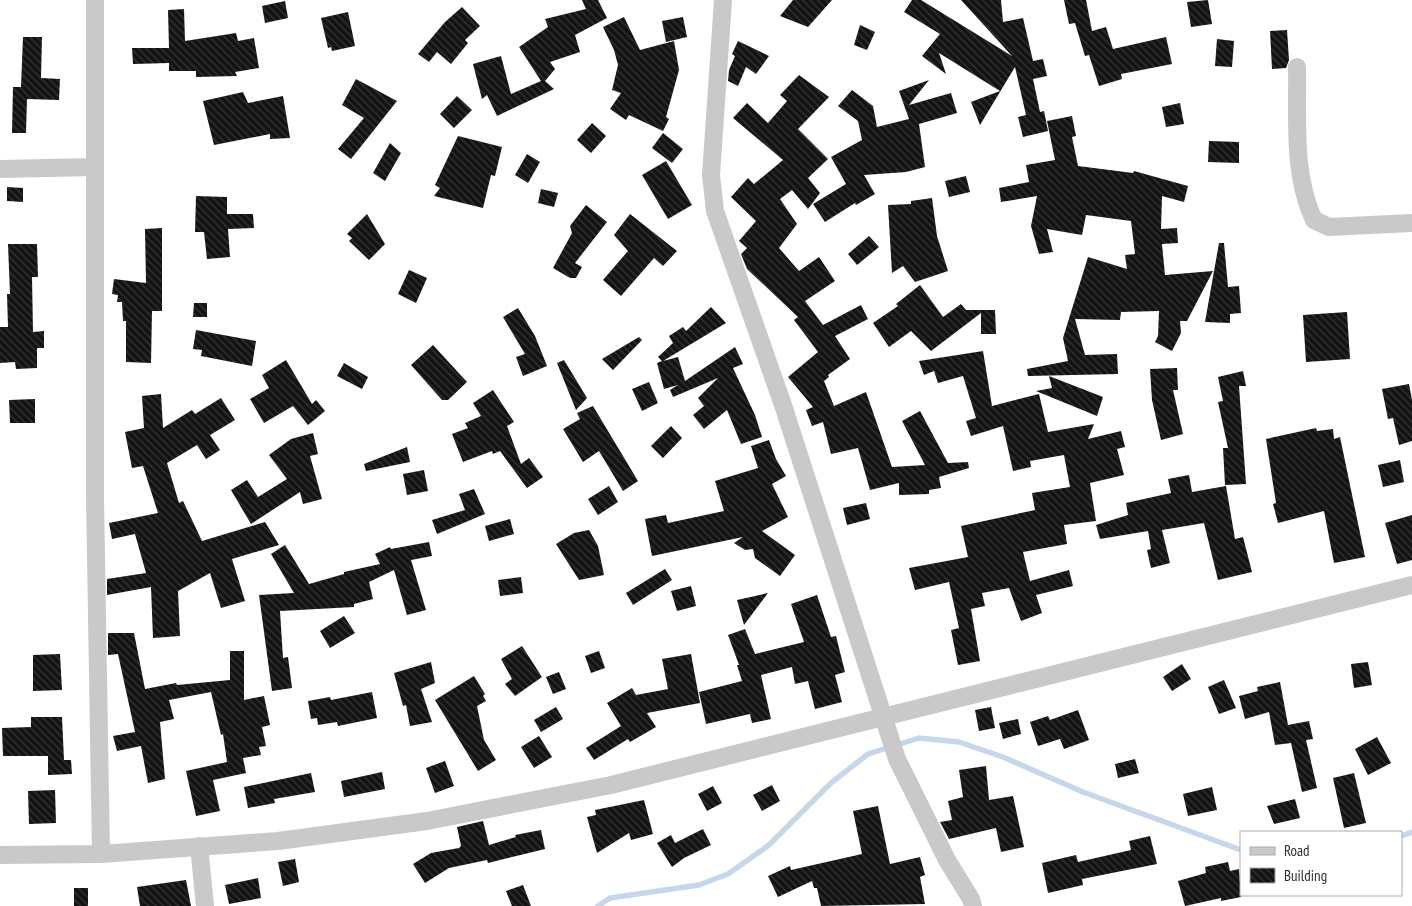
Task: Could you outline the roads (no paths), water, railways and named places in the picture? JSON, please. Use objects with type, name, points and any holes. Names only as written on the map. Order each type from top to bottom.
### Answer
[{"type":"street","points":[[95,0],[95,497],[101,854]]},
{"type":"street","points":[[723,0],[711,175],[715,211],[783,405],[897,759],[943,852],[974,906]]},
{"type":"street","points":[[1297,66],[1298,149],[1306,204],[1314,220],[1329,226],[1412,223]]},
{"type":"street","points":[[0,169],[94,166]]},
{"type":"street","points":[[0,855],[101,854],[278,841],[427,821],[611,785],[886,723],[1412,585]]},
{"type":"street","points":[[200,846],[205,906]]},
{"type":"waterway","points":[[598,906],[610,898],[699,885],[728,874],[769,845],[831,783],[868,754],[919,738],[959,742],[1003,757],[1083,792],[1240,850]]},
{"type":"waterway","points":[[1402,836],[1412,832]]}]
